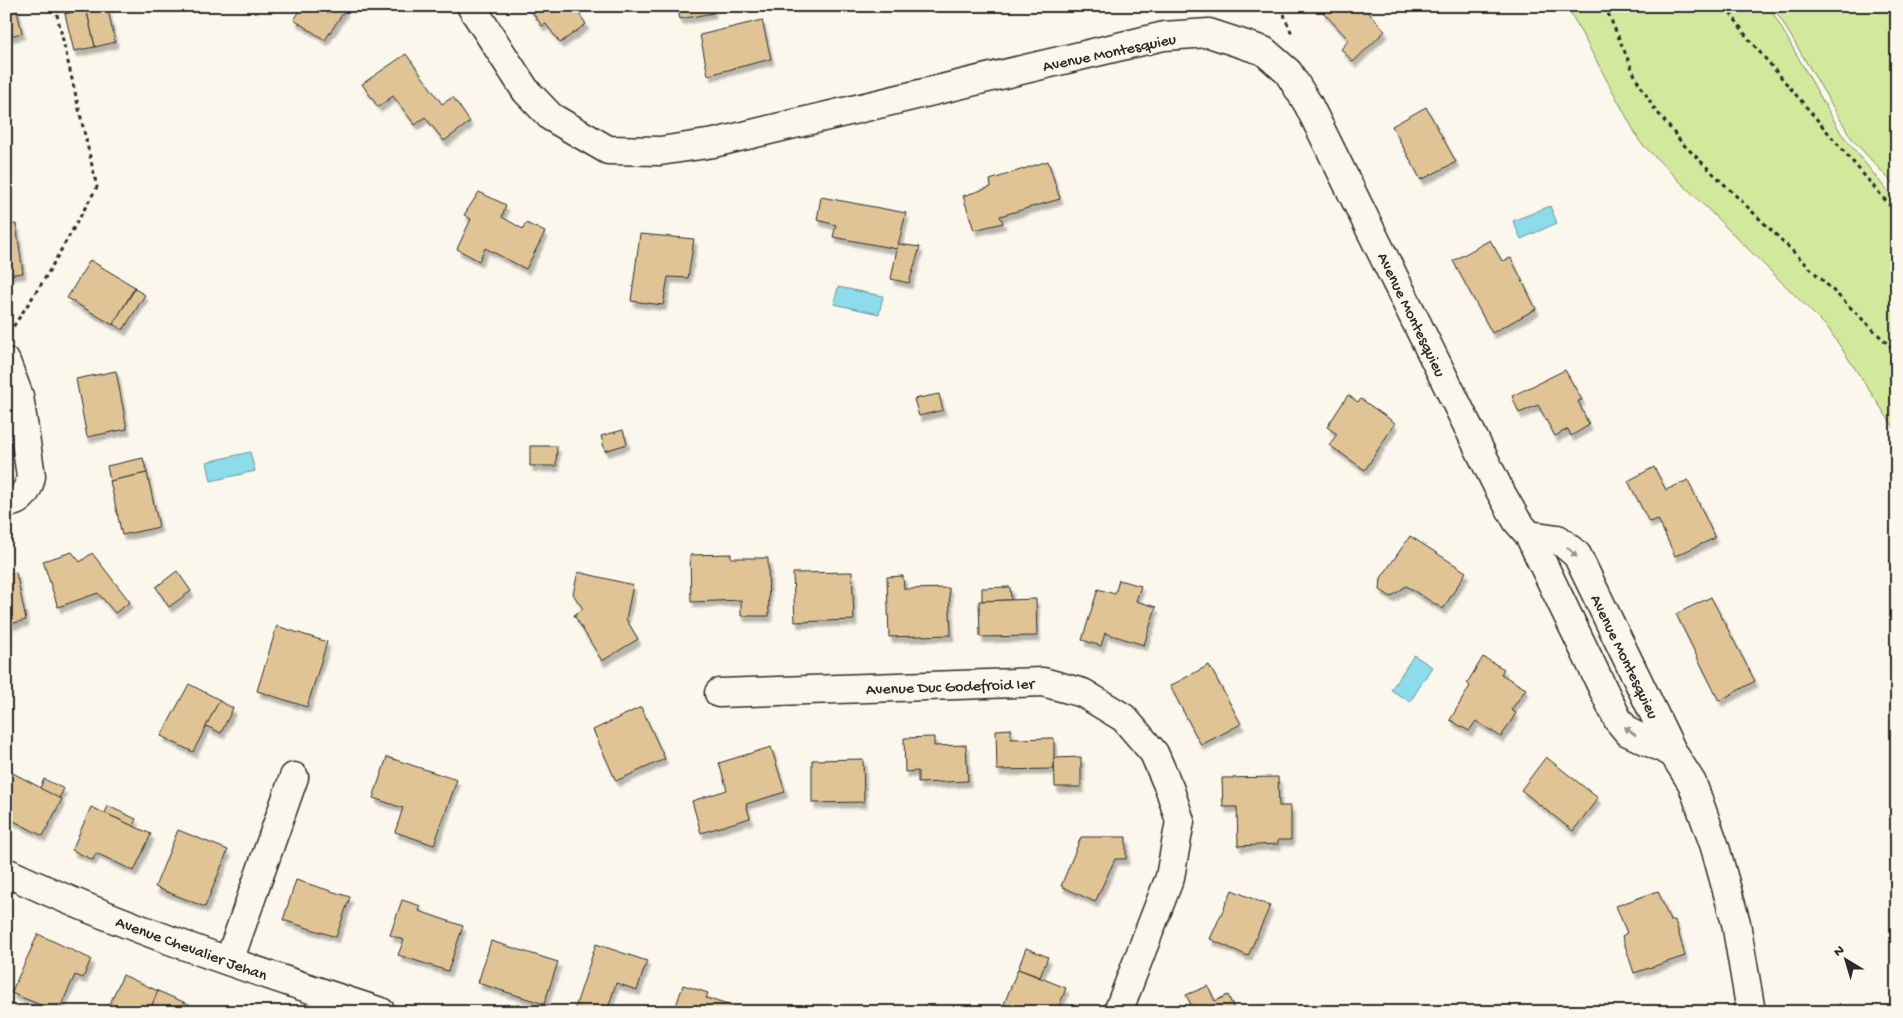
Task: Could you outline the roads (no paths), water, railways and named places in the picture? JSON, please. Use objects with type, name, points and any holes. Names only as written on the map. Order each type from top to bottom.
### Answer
[{"type":"street","name":"Avenue Montesquieu","points":[[471,6],[526,91],[551,117],[608,150],[660,151],[714,143],[1164,36],[1209,33],[1264,51],[1288,72],[1308,104],[1499,489],[1517,522],[1529,535],[1618,720],[1628,732],[1673,753]]},
{"type":"street","points":[[6,362],[19,396],[31,476],[30,485],[25,493],[18,500],[6,502]]},
{"type":"street","name":"Avenue Montesquieu","points":[[1529,535],[1558,539],[1577,555],[1673,753],[1692,783],[1715,847],[1736,924],[1751,1012]]},
{"type":"street","name":"Avenue Duc Godefroid Ier","points":[[719,693],[1043,682],[1082,693],[1124,718],[1154,753],[1170,790],[1180,822],[1170,877],[1118,1012]]},
{"type":"street","points":[[229,961],[294,777]]},
{"type":"street","name":"Avenue Chevalier Jehan","points":[[6,872],[64,899],[229,961],[377,1011]]},
{"type":"water","points":[[1550,206],[1557,223],[1521,239],[1513,221]]},
{"type":"water","points":[[838,287],[883,296],[879,314],[834,304]]},
{"type":"water","points":[[250,452],[255,471],[211,481],[207,462]]},
{"type":"water","points":[[1414,655],[1432,667],[1410,702],[1391,690]]}]
